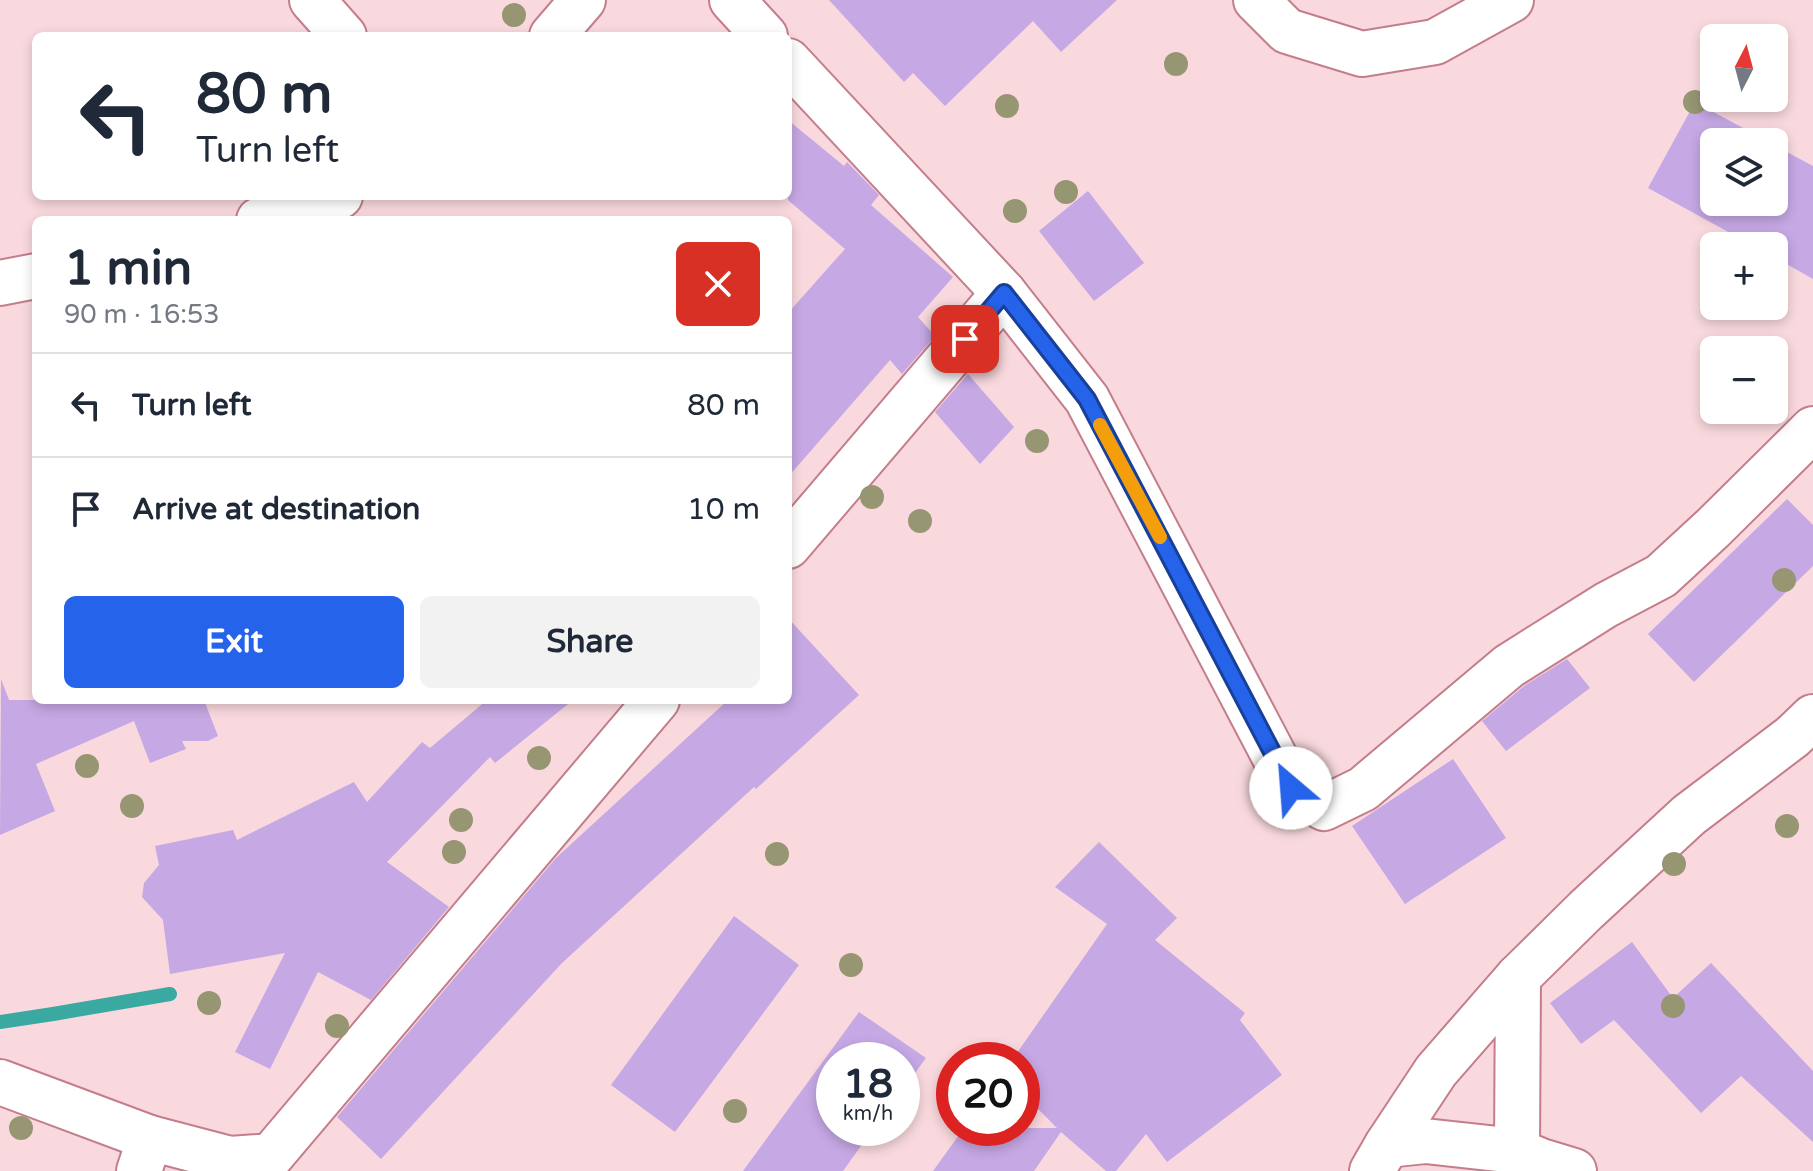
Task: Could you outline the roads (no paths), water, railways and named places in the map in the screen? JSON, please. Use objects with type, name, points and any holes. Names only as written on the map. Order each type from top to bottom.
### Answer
[{"type":"street","points":[[312,0],[340,32]]},
{"type":"street","points":[[555,32],[583,0]]},
{"type":"street","points":[[732,0],[761,32]]},
{"type":"street","points":[[1256,0],[1287,31],[1362,54],[1435,42],[1511,0]]},
{"type":"street","points":[[792,65],[1004,293],[1087,399],[1291,788],[1324,808],[1363,789],[1509,666],[1606,605],[1661,576],[1813,429]]},
{"type":"street","points":[[275,216],[332,200]]},
{"type":"street","points":[[0,283],[32,277]]},
{"type":"street","points":[[792,541],[1004,293]]},
{"type":"street","points":[[0,1082],[144,1155],[230,1159],[271,1156],[654,704]]},
{"type":"street","points":[[1380,1158],[1436,1071],[1518,977],[1689,815],[1792,737],[1813,717]]},
{"type":"street","points":[[1517,1151],[1518,977]]},
{"type":"street","points":[[1380,1158],[1425,1141],[1517,1151],[1574,1171]]},
{"type":"waterway","points":[[0,1022],[170,994]]}]
